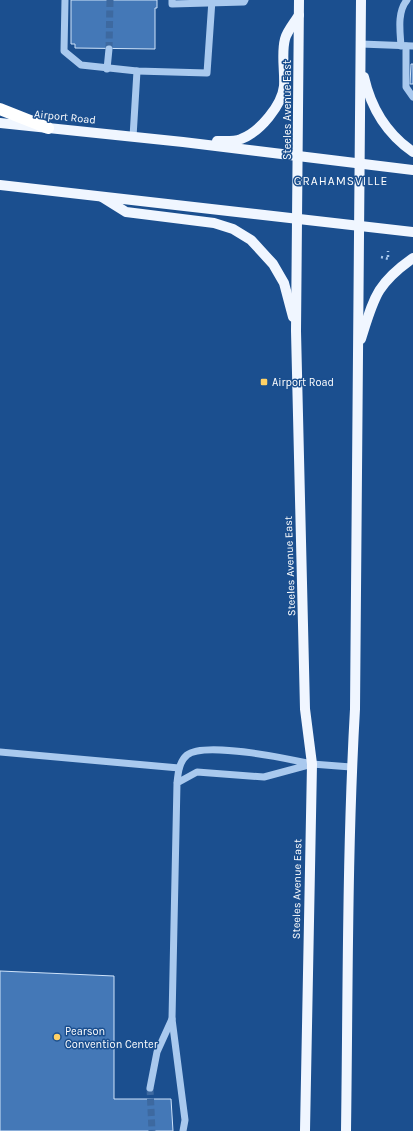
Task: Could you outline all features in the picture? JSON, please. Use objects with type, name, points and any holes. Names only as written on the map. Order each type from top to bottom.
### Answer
[{"type":"highway","points":[[0,109],[48,128]]},
{"type":"main road","name":"Steeles Avenue East","points":[[299,0],[296,331],[305,709],[312,764],[305,1131]]},
{"type":"main road","points":[[346,1131],[351,767],[355,709],[361,0]]},
{"type":"main road","points":[[183,142],[241,139],[252,133],[270,116],[281,98],[284,86],[285,39],[299,15]]},
{"type":"main road","points":[[360,63],[368,91],[377,114],[398,140],[413,152]]},
{"type":"main road","name":"Airport Road","points":[[0,123],[183,142],[413,170]]},
{"type":"main road","points":[[0,185],[413,232]]},
{"type":"main road","points":[[99,196],[126,212],[214,224],[233,229],[251,240],[273,264],[284,283],[296,331]]},
{"type":"main road","points":[[358,349],[375,296],[388,277],[413,258]]},
{"type":"lane","points":[[65,0],[64,51],[81,65],[107,69],[137,71],[207,73],[212,1]]},
{"type":"lane","points":[[172,0],[172,4],[212,1],[244,2],[245,0]]},
{"type":"lane","points":[[407,0],[403,5],[400,15],[407,46],[406,87],[413,97]]},
{"type":"lane","points":[[360,44],[407,46]]},
{"type":"lane","points":[[107,69],[108,49]]},
{"type":"lane","points":[[133,137],[137,71]]},
{"type":"lane","points":[[183,1131],[185,1120],[172,1019],[177,783],[179,768],[187,755],[200,750],[265,754],[312,764],[351,767]]},
{"type":"lane","points":[[0,752],[179,768]]},
{"type":"lane","points":[[177,783],[197,772],[264,777],[312,764]]},
{"type":"lane","points":[[150,1088],[157,1052],[172,1019]]},
{"type":"path","points":[[381,257],[388,258],[388,251]]},
{"type":"building","points":[[71,0],[157,0],[157,8],[155,8],[155,49],[75,48],[75,44],[71,44]]},
{"type":"building","points":[[411,64],[413,64],[413,84],[410,84]]},
{"type":"building","name":"Pearson Convention Center","points":[[0,971],[114,976],[114,1099],[171,1099],[173,1131],[0,1131]]},
{"type":"tunnel","points":[[109,49],[110,0]]},
{"type":"tunnel","points":[[150,1088],[152,1131]]},
{"type":"place","name":"Airport Road","points":[[264,382]]},
{"type":"place","name":"Pearson Convention Center","points":[[57,1037]]},
{"type":"district","name":"GRAHAMSVILLE","points":[[341,181]]}]
